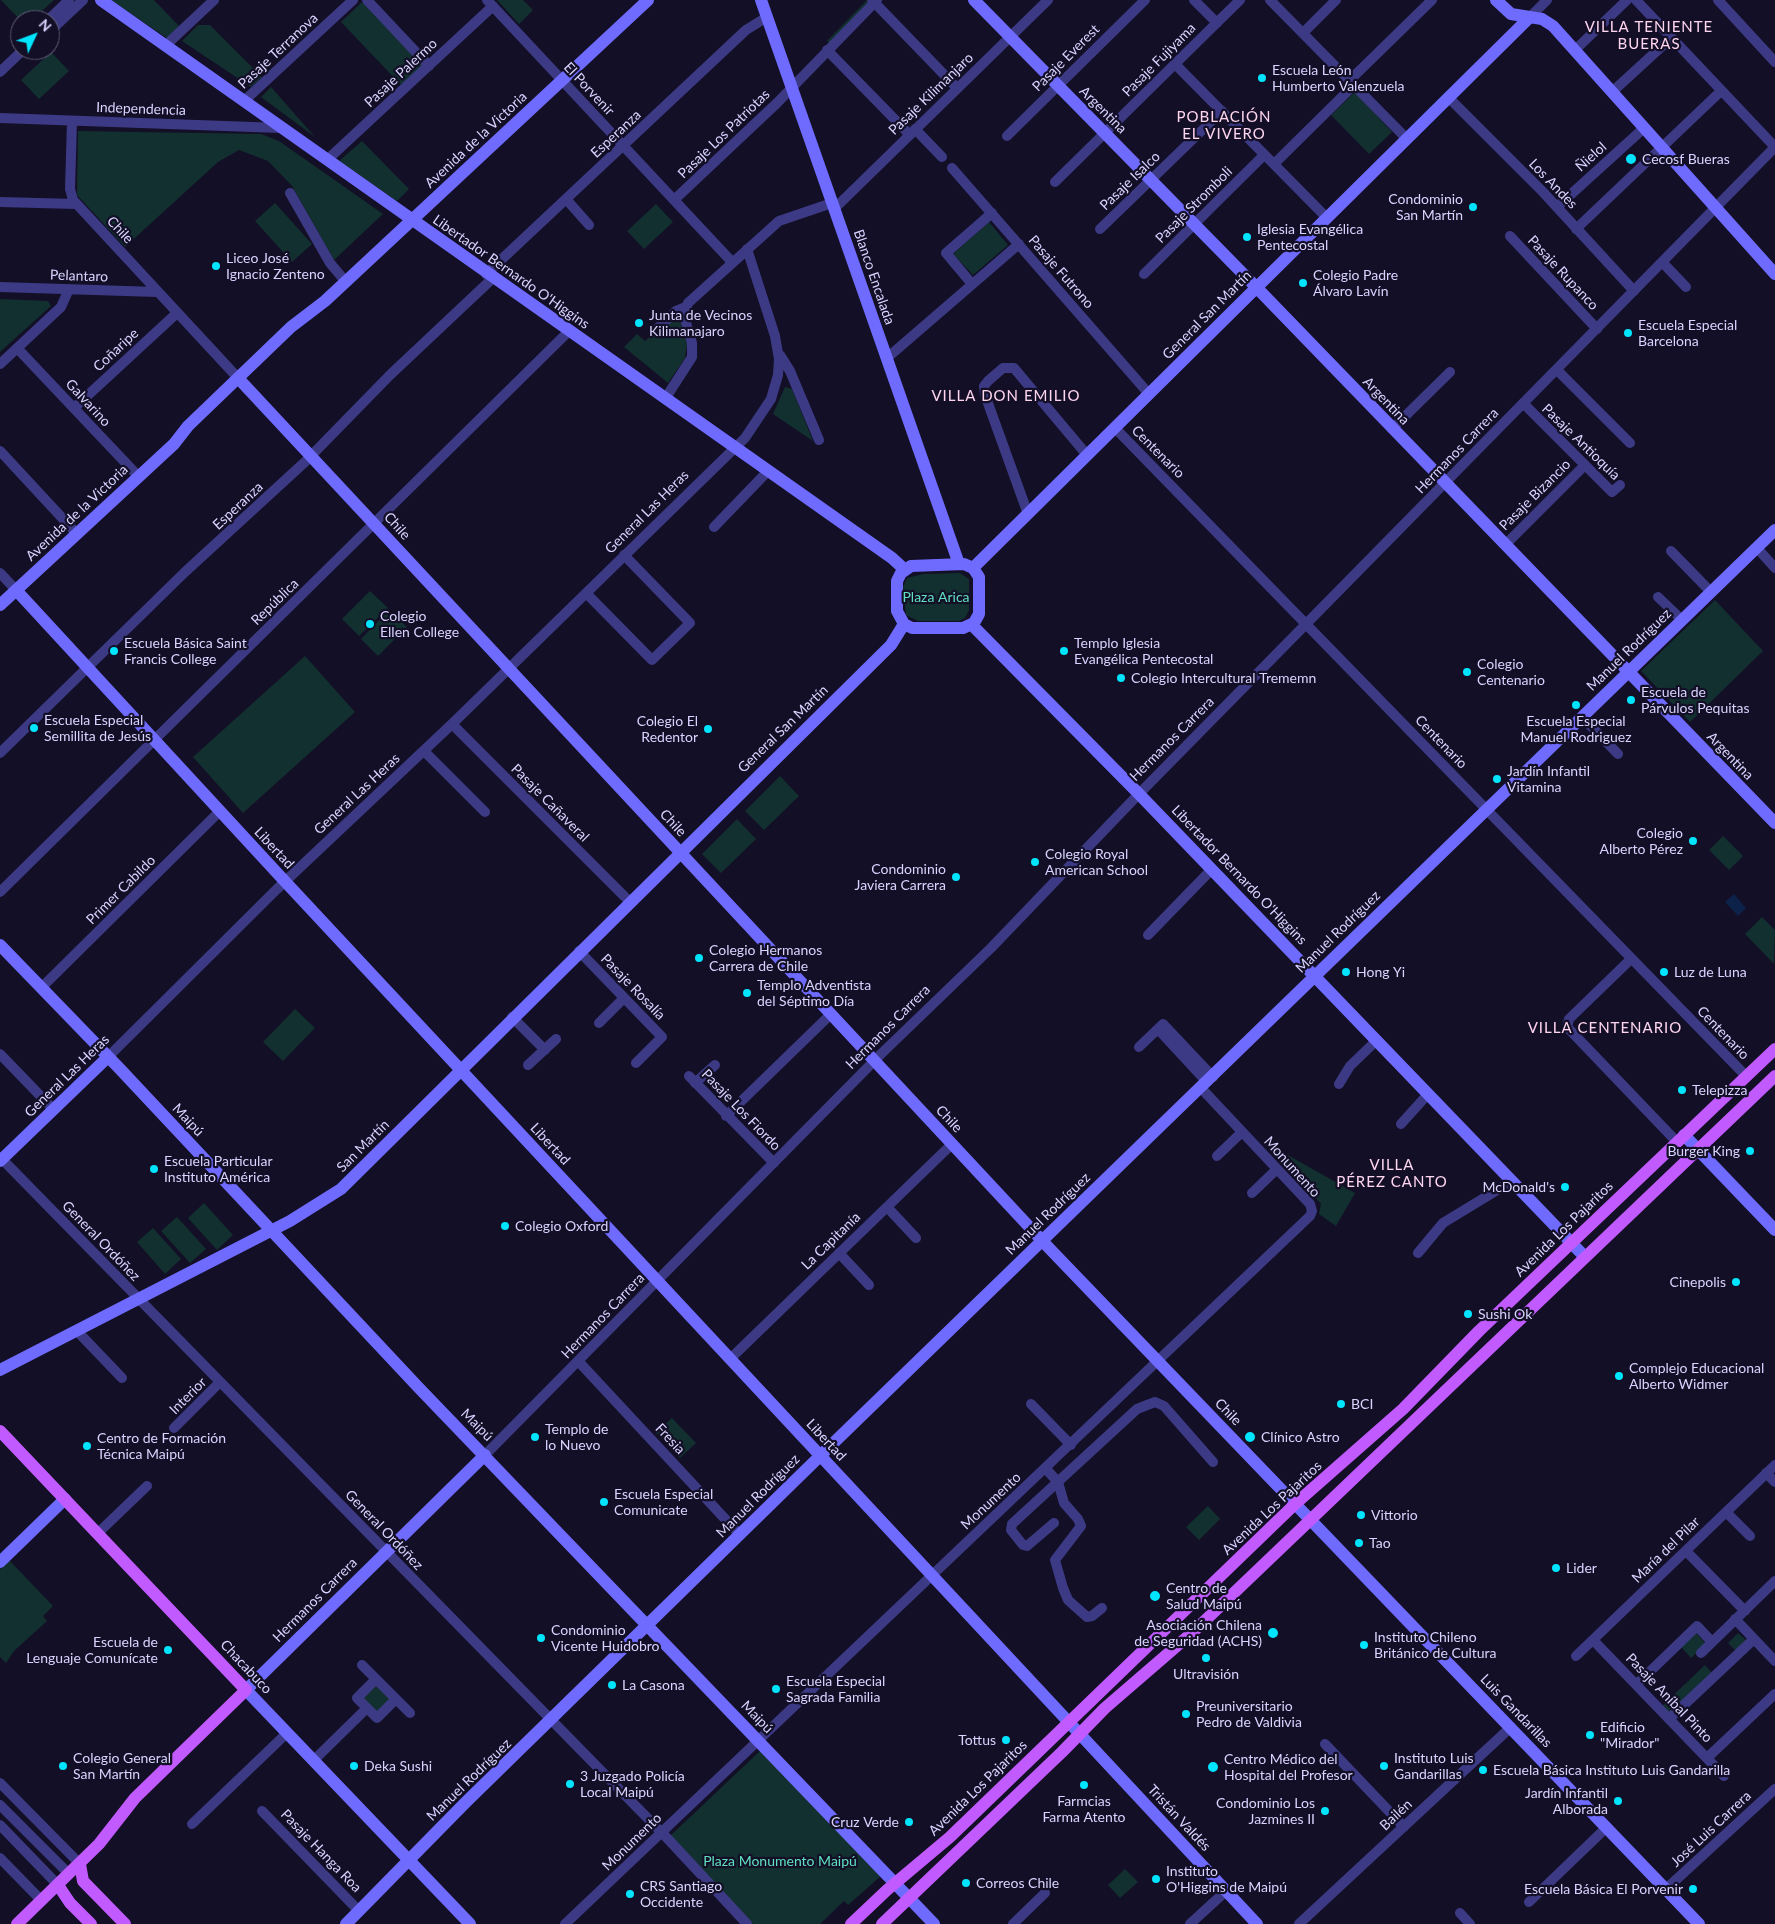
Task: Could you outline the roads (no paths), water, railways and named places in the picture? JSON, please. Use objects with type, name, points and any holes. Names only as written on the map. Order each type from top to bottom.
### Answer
[{"type":"main road","name":"Avenida Los Pajaritos","points":[[851,1924],[950,1838],[1068,1722],[1296,1504],[1403,1409],[1571,1242],[1775,1049]]},
{"type":"main road","points":[[882,1924],[1079,1733],[1130,1685],[1193,1632],[1775,1076]]},
{"type":"main road","name":"Chacabuco","points":[[0,1431],[246,1690]]},
{"type":"main road","name":"Hermanos Carrera","points":[[18,1924],[100,1844],[135,1798],[246,1690]]},
{"type":"main road","points":[[80,1864],[83,1881],[125,1924]]},
{"type":"main road","points":[[58,1884],[70,1903],[91,1924]]},
{"type":"street","points":[[59,10],[70,0]]},
{"type":"street","points":[[60,22],[83,0]]},
{"type":"street","name":"Libertador Bernardo O'Higgins","points":[[101,0],[896,561],[904,569]]},
{"type":"street","points":[[165,46],[214,0]]},
{"type":"street","name":"Pasaje Terranova","points":[[244,101],[353,0]]},
{"type":"street","points":[[367,0],[428,66]]},
{"type":"street","name":"Avenida de la Victoria","points":[[0,605],[174,444],[188,426],[241,381],[291,327],[346,282],[647,0]]},
{"type":"street","name":"Blanco Encalada","points":[[761,0],[959,564]]},
{"type":"street","name":"Argentina","points":[[974,0],[1257,288],[1775,823]]},
{"type":"street","name":"Pasaje Kilimanjaro","points":[[657,329],[676,311],[686,307],[732,262],[783,218],[833,206],[1048,0]]},
{"type":"street","name":"Pasaje Everest","points":[[1008,136],[1144,0]]},
{"type":"street","points":[[1194,0],[1217,23]]},
{"type":"street","name":"Pasaje Fujiyama","points":[[1055,182],[1240,0]]},
{"type":"street","points":[[1270,0],[1407,139]]},
{"type":"street","points":[[1303,33],[1336,0]]},
{"type":"street","points":[[1274,164],[1432,0]]},
{"type":"street","points":[[1496,0],[1511,14],[1550,23],[1716,208],[1772,266]]},
{"type":"street","name":"General San Martín","points":[[973,568],[1547,0]]},
{"type":"street","points":[[1575,50],[1627,0]]},
{"type":"street","points":[[1636,0],[1775,147]]},
{"type":"street","points":[[1718,0],[1775,62]]},
{"type":"street","points":[[875,1],[957,88]]},
{"type":"street","name":"Pasaje Los Patriotas","points":[[674,200],[777,103],[875,1]]},
{"type":"street","name":"Pasaje Palermo","points":[[327,160],[428,66],[490,3]]},
{"type":"street","name":"El Porvenir","points":[[490,3],[732,262]]},
{"type":"street","name":"Esperanza","points":[[0,753],[179,578],[312,456],[566,199],[746,30],[767,17]]},
{"type":"street","points":[[1612,92],[1671,38]]},
{"type":"street","points":[[827,50],[912,132],[942,157]]},
{"type":"street","points":[[0,72],[13,60]]},
{"type":"street","points":[[1175,64],[1327,218]]},
{"type":"street","points":[[1576,228],[1721,91]]},
{"type":"street","name":"Los Andes","points":[[1449,98],[1557,207],[1634,291]]},
{"type":"street","name":"Pasaje Isalco","points":[[1100,229],[1222,111]]},
{"type":"street","name":"Independencia","points":[[0,118],[281,128]]},
{"type":"street","name":"Chile","points":[[72,121],[70,188],[76,204],[312,456],[508,670],[1042,1240],[1310,1519]]},
{"type":"street","name":"Ñielol","points":[[1557,207],[1644,128]]},
{"type":"street","name":"Hermanos Carrera","points":[[246,1690],[579,1362],[875,1061],[991,948],[1139,794],[1446,484],[1775,147]]},
{"type":"street","name":"Pasaje Stromboli","points":[[1144,274],[1264,154]]},
{"type":"street","name":"Pasaje Futrono","points":[[952,168],[1149,394]]},
{"type":"street","points":[[290,193],[330,263],[346,282]]},
{"type":"street","points":[[566,199],[589,225]]},
{"type":"street","points":[[0,202],[76,204]]},
{"type":"street","points":[[972,284],[946,253],[992,213]]},
{"type":"street","name":"Pasaje Rupanco","points":[[1510,236],[1597,329]]},
{"type":"street","points":[[887,358],[1019,244]]},
{"type":"street","points":[[747,249],[779,352],[790,371],[818,440]]},
{"type":"street","points":[[1662,262],[1686,287]]},
{"type":"street","name":"Pelantaro","points":[[0,287],[158,292]]},
{"type":"street","points":[[0,364],[61,306],[69,289]]},
{"type":"street","points":[[665,399],[692,357],[692,344],[684,320],[686,307]]},
{"type":"street","name":"Coñaripe","points":[[74,408],[177,312]]},
{"type":"street","name":"República","points":[[0,892],[569,332]]},
{"type":"street","name":"Galvarino","points":[[18,348],[139,477]]},
{"type":"street","points":[[734,447],[744,438],[771,399],[778,376],[779,352]]},
{"type":"street","points":[[1028,514],[984,389],[988,380],[1003,368],[1011,367],[1016,370],[1087,455]]},
{"type":"street","points":[[1557,370],[1630,443]]},
{"type":"street","points":[[1392,429],[1450,372]]},
{"type":"street","name":"Pasaje Antioquía","points":[[1524,404],[1612,492],[1620,485]]},
{"type":"street","name":"Centenario","points":[[1115,428],[1746,1076]]},
{"type":"street","name":"General Las Heras","points":[[1,1159],[54,1110],[285,882],[508,670],[734,447]]},
{"type":"street","points":[[0,450],[77,534]]},
{"type":"street","name":"Pasaje Bizancio","points":[[1505,545],[1585,465]]},
{"type":"street","points":[[714,527],[768,471]]},
{"type":"street","name":"Manuel Rodríguez","points":[[346,1924],[820,1456],[1682,620],[1709,589],[1775,530]]},
{"type":"street","points":[[1757,548],[1775,568]]},
{"type":"street","points":[[1671,551],[1709,589]]},
{"type":"street","points":[[586,593],[652,660],[690,623],[624,556]]},
{"type":"street","points":[[959,564],[973,568],[979,577],[979,614],[972,625],[963,628],[917,628],[904,624],[897,611],[897,581],[904,569],[914,566],[959,564]]},
{"type":"street","name":"Libertad","points":[[0,573],[285,882],[1079,1733]]},
{"type":"street","points":[[1658,596],[1682,620]]},
{"type":"street","name":"General San Martín","points":[[679,852],[891,645],[904,624]]},
{"type":"street","name":"Libertador Bernardo O'Higgins","points":[[972,625],[1315,975],[1585,1257]]},
{"type":"street","points":[[1582,717],[1618,754]]},
{"type":"street","name":"Pasaje Cañaveral","points":[[452,724],[629,901]]},
{"type":"street","points":[[424,751],[485,812]]},
{"type":"street","name":"Primer Cabildo","points":[[41,988],[220,812]]},
{"type":"street","name":"San Martín","points":[[0,1370],[272,1231],[320,1204],[341,1189],[679,852]]},
{"type":"street","points":[[1148,935],[1212,869]]},
{"type":"street","name":"Maipú","points":[[0,945],[108,1057],[419,1388],[934,1924]]},
{"type":"street","name":"Pasaje Rosalía","points":[[579,952],[662,1037],[636,1063]]},
{"type":"street","points":[[1631,958],[1569,1019],[1567,1027],[1681,1139],[1698,1150],[1775,1230]]},
{"type":"street","points":[[599,1023],[624,998]]},
{"type":"street","points":[[726,1116],[831,1014]]},
{"type":"street","points":[[512,1017],[545,1050]]},
{"type":"street","name":"Monumento","points":[[565,1924],[1046,1469],[1310,1216],[1312,1211],[1310,1204],[1242,1132],[1207,1082],[1161,1026],[1139,1047]]},
{"type":"street","points":[[528,1065],[556,1039]]},
{"type":"street","points":[[1339,1084],[1350,1066],[1376,1040]]},
{"type":"street","points":[[0,1054],[54,1110]]},
{"type":"street","name":"Pasaje Los Fiordo","points":[[715,1065],[692,1080],[774,1163]]},
{"type":"street","points":[[1401,1124],[1428,1094]]},
{"type":"street","points":[[1217,1156],[1242,1132]]},
{"type":"street","name":"La Capitanía","points":[[730,1359],[952,1144]]},
{"type":"street","name":"General Ordóñez","points":[[1,1159],[551,1720],[747,1924]]},
{"type":"street","points":[[1252,1193],[1277,1169]]},
{"type":"street","points":[[1418,1253],[1442,1223],[1512,1181]]},
{"type":"street","points":[[887,1207],[916,1238]]},
{"type":"street","points":[[839,1253],[869,1285]]},
{"type":"street","points":[[77,1331],[122,1378]]},
{"type":"street","name":"Fresia","points":[[579,1362],[740,1535]]},
{"type":"street","name":"Interior","points":[[174,1428],[220,1382]]},
{"type":"street","points":[[1054,1523],[1027,1546],[1023,1545],[1012,1530],[1012,1524],[1137,1409],[1156,1402],[1164,1406],[1213,1462]]},
{"type":"street","points":[[1031,1404],[1071,1445]]},
{"type":"street","name":"María del Pilar","points":[[1576,1656],[1775,1465]]},
{"type":"street","points":[[1046,1469],[1058,1482],[1064,1503],[1078,1519],[1081,1526],[1055,1560],[1056,1571],[1068,1600],[1087,1617],[1092,1616],[1102,1608]]},
{"type":"street","points":[[1766,1473],[1775,1482]]},
{"type":"street","points":[[98,1533],[147,1486]]},
{"type":"street","points":[[0,1562],[65,1499]]},
{"type":"street","points":[[1726,1512],[1750,1536]]},
{"type":"street","name":"Luis Gandarillas","points":[[1310,1519],[1700,1924]]},
{"type":"street","points":[[1686,1551],[1745,1611]]},
{"type":"street","points":[[1701,1653],[1775,1582]]},
{"type":"street","points":[[1736,1620],[1775,1661]]},
{"type":"street","points":[[1637,1684],[1697,1626],[1712,1642]]},
{"type":"street","points":[[1670,1718],[1754,1639]]},
{"type":"street","name":"Pasaje Aníbal Pinto","points":[[1592,1640],[1637,1684],[1724,1776]]},
{"type":"street","points":[[362,1665],[410,1713]]},
{"type":"street","points":[[376,1679],[357,1698],[376,1718],[396,1699]]},
{"type":"street","name":"Chacabuco","points":[[246,1690],[470,1924]]},
{"type":"street","points":[[1707,1758],[1775,1694]]},
{"type":"street","points":[[313,1761],[367,1708]]},
{"type":"street","name":"Bailén","points":[[1300,1924],[1511,1727]]},
{"type":"street","points":[[192,1824],[287,1733]]},
{"type":"street","name":"Tristán Valdés","points":[[1079,1733],[1257,1924]]},
{"type":"street","points":[[1325,1744],[1404,1827]]},
{"type":"street","points":[[0,1783],[80,1864]]},
{"type":"street","name":"José Luis Carrera","points":[[1666,1889],[1775,1789]]},
{"type":"street","points":[[0,1805],[69,1874]]},
{"type":"street","name":"Pasaje Hanga Roa","points":[[262,1811],[360,1911]]},
{"type":"street","points":[[0,1825],[58,1884]]},
{"type":"street","points":[[1529,1902],[1607,1828]]},
{"type":"street","points":[[0,1858],[41,1900]]},
{"type":"street","points":[[1190,1924],[1226,1891]]},
{"type":"street","points":[[1013,1924],[1045,1893]]},
{"type":"street","points":[[1460,1913],[1470,1924]]},
{"type":"water","points":[[1734,894],[1746,908],[1738,916],[1725,902]]},
{"type":"place","name":"Escuela León Humberto Valenzuela","points":[[1262,78]]},
{"type":"place","name":"Cecosf Bueras","points":[[1631,159]]},
{"type":"place","name":"Condominio San Martín","points":[[1473,207]]},
{"type":"place","name":"Iglesia Evangélica Pentecostal","points":[[1247,237]]},
{"type":"place","name":"Liceo José Ignacio Zenteno","points":[[216,266]]},
{"type":"place","name":"Colegio Padre Álvaro Lavín","points":[[1303,283]]},
{"type":"place","name":"Junta de Vecinos Kilimanajaro","points":[[639,323]]},
{"type":"place","name":"Escuela Especial Barcelona","points":[[1628,333]]},
{"type":"place","name":"Colegio Ellen College","points":[[370,624]]},
{"type":"place","name":"Escuela Básica Saint Francis College","points":[[114,651]]},
{"type":"place","name":"Templo Iglesia Evangélica Pentecostal","points":[[1064,651]]},
{"type":"place","name":"Colegio Centenario","points":[[1467,672]]},
{"type":"place","name":"Colegio Intercultural Trememn","points":[[1121,678]]},
{"type":"place","name":"Escuela de Párvulos Pequitas","points":[[1631,700]]},
{"type":"place","name":"Escuela Especial Manuel Rodriguez","points":[[1576,705]]},
{"type":"place","name":"Escuela Especial Semillita de Jesús","points":[[34,728]]},
{"type":"place","name":"Colegio El Redentor","points":[[708,729]]},
{"type":"place","name":"Jardín Infantil Vitamina","points":[[1497,779]]},
{"type":"place","name":"Colegio Alberto Pérez","points":[[1693,841]]},
{"type":"place","name":"Colegio Royal American School","points":[[1035,862]]},
{"type":"place","name":"Condominio Javiera Carrera","points":[[956,877]]},
{"type":"place","name":"Colegio Hermanos Carrera de Chile","points":[[699,958]]},
{"type":"place","name":"Hong Yi","points":[[1346,972]]},
{"type":"place","name":"Luz de Luna","points":[[1664,972]]},
{"type":"place","name":"Templo Adventista del Séptimo Día","points":[[747,993]]},
{"type":"place","name":"Telepizza","points":[[1682,1090]]},
{"type":"place","name":"Burger King","points":[[1750,1151]]},
{"type":"place","name":"Escuela Particular Instituto América","points":[[154,1169]]},
{"type":"place","name":"McDonald's","points":[[1565,1187]]},
{"type":"place","name":"Colegio Oxford","points":[[505,1226]]},
{"type":"place","name":"Cinepolis","points":[[1736,1282]]},
{"type":"place","name":"Sushi Ok","points":[[1468,1314]]},
{"type":"place","name":"Complejo Educacional Alberto Widmer","points":[[1619,1376]]},
{"type":"place","name":"BCI","points":[[1341,1404]]},
{"type":"place","name":"Templo de lo Nuevo","points":[[535,1437]]},
{"type":"place","name":"Clínico Astro","points":[[1250,1437]]},
{"type":"place","name":"Centro de Formación Técnica Maipú","points":[[87,1446]]},
{"type":"place","name":"Escuela Especial Comunicate","points":[[604,1502]]},
{"type":"place","name":"Vittorio","points":[[1361,1515]]},
{"type":"place","name":"Tao","points":[[1359,1543]]},
{"type":"place","name":"Lider","points":[[1556,1568]]},
{"type":"place","name":"Centro de Salud Maipú","points":[[1155,1596]]},
{"type":"place","name":"Asociación Chilena de Seguridad (ACHS)","points":[[1273,1633]]},
{"type":"place","name":"Condominio Vicente Huidobro","points":[[541,1638]]},
{"type":"place","name":"Instituto Chileno Británico de Cultura","points":[[1364,1645]]},
{"type":"place","name":"Escuela de Lenguaje Comunícate","points":[[168,1650]]},
{"type":"place","name":"Ultravisión","points":[[1206,1658]]},
{"type":"place","name":"La Casona","points":[[612,1685]]},
{"type":"place","name":"Escuela Especial Sagrada Familia","points":[[776,1689]]},
{"type":"place","name":"Preuniversitario Pedro de Valdivia","points":[[1186,1714]]},
{"type":"place","name":"Edificio \"Mirador\"","points":[[1590,1735]]},
{"type":"place","name":"Tottus","points":[[1006,1740]]},
{"type":"place","name":"Colegio General San Martín","points":[[63,1766]]},
{"type":"place","name":"Deka Sushi","points":[[354,1766]]},
{"type":"place","name":"Instituto Luis Gandarillas","points":[[1384,1766]]},
{"type":"place","name":"Centro Médico del Hospital del Profesor","points":[[1213,1767]]},
{"type":"place","name":"Escuela Básica Instituto Luis Gandarilla","points":[[1483,1770]]},
{"type":"place","name":"3 Juzgado Policía Local Maipú","points":[[570,1784]]},
{"type":"place","name":"Farmcias Farma Atento","points":[[1084,1785]]},
{"type":"place","name":"Jardín Infantil Alborada","points":[[1618,1801]]},
{"type":"place","name":"Condominio Los Jazmines II","points":[[1325,1811]]},
{"type":"place","name":"Cruz Verde","points":[[909,1822]]},
{"type":"place","name":"Instituto O'Higgins de Maipú","points":[[1156,1879]]},
{"type":"place","name":"Correos Chile","points":[[966,1883]]},
{"type":"place","name":"Escuela Básica El Porvenir","points":[[1693,1889]]},
{"type":"place","name":"CRS Santiago Occidente","points":[[630,1894]]},
{"type":"district","name":"VILLA TENIENTE BUERAS","points":[[1649,36]]},
{"type":"district","name":"POBLACIÓN EL VIVERO","points":[[1224,126]]},
{"type":"district","name":"VILLA DON EMILIO","points":[[1006,396]]},
{"type":"district","name":"VILLA CENTENARIO","points":[[1605,1028]]},
{"type":"district","name":"VILLA PÉREZ CANTO","points":[[1392,1174]]},
{"type":"park label","name":"Plaza Arica","points":[[936,597]]},
{"type":"park label","name":"Plaza Monumento Maipú","points":[[780,1861]]}]
